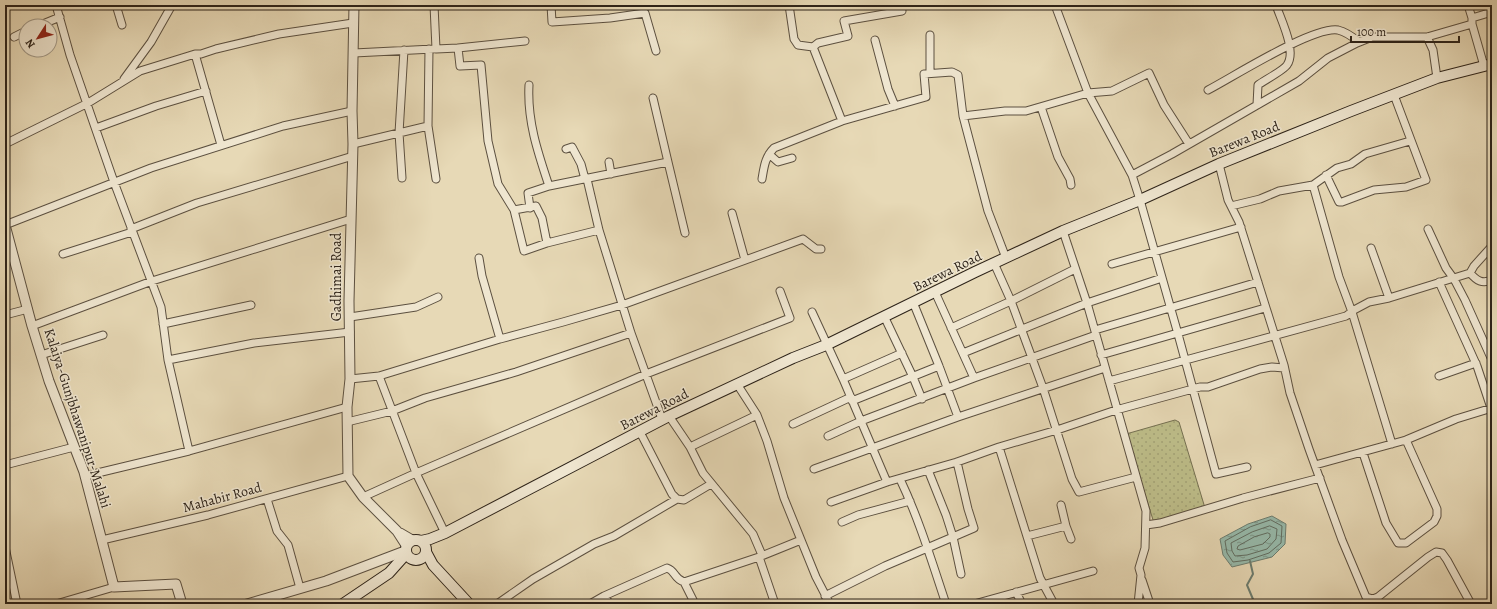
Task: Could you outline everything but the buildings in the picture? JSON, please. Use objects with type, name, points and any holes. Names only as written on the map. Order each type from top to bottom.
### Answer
[{"type":"main road","name":"Barewa Road","points":[[413,547],[445,533],[665,418],[826,344],[1063,231],[1140,200],[1218,164],[1437,78],[1488,65]]},
{"type":"main road","points":[[413,547],[424,554],[469,604]]},
{"type":"main road","points":[[413,547],[415,561],[424,554]]},
{"type":"main road","points":[[343,604],[389,573],[413,547]]},
{"type":"street","points":[[56,5],[70,55],[88,103],[114,182],[161,307],[168,360],[189,450]]},
{"type":"street","points":[[116,5],[122,25]]},
{"type":"street","points":[[122,81],[151,42],[172,5]]},
{"type":"street","name":"Gadhimai Road","points":[[348,476],[347,407],[350,379],[354,5]]},
{"type":"street","points":[[434,5],[428,126],[436,179]]},
{"type":"street","points":[[551,5],[552,22],[610,18],[645,12],[656,51]]},
{"type":"street","points":[[789,5],[794,39],[798,45],[813,47],[818,43],[848,36],[844,21],[902,11],[901,5]]},
{"type":"street","points":[[1055,5],[1088,93],[1132,175],[1186,361],[1216,474],[1247,467]]},
{"type":"street","points":[[1257,105],[1258,85],[1287,66],[1291,55],[1290,45],[1276,5]]},
{"type":"street","points":[[1468,5],[1472,21],[1488,65]]},
{"type":"street","points":[[1132,175],[1299,81],[1328,58],[1359,42],[1372,37],[1427,37],[1472,21],[1492,12]]},
{"type":"street","points":[[5,144],[88,103],[122,81],[140,72],[195,54],[201,54],[279,34],[353,23]]},
{"type":"street","points":[[1208,90],[1290,45],[1327,31],[1337,30],[1350,34],[1359,42]]},
{"type":"street","points":[[14,37],[18,35]]},
{"type":"street","points":[[930,35],[930,73]]},
{"type":"street","points":[[1427,37],[1432,50],[1437,78]]},
{"type":"street","points":[[876,40],[888,89],[895,106]]},
{"type":"street","points":[[354,53],[458,48],[525,42]]},
{"type":"street","points":[[813,47],[842,121]]},
{"type":"street","points":[[458,48],[460,66],[481,65],[488,141],[498,184],[514,210],[524,251],[547,243],[599,230]]},
{"type":"street","points":[[402,178],[399,133],[404,50]]},
{"type":"street","points":[[195,54],[221,145]]},
{"type":"street","points":[[762,179],[764,164],[768,154],[774,148],[842,121],[926,97],[924,74],[952,72],[958,75],[963,116],[988,211],[1006,258]]},
{"type":"street","points":[[963,116],[1005,111],[1026,111],[1088,93],[1112,91],[1149,73],[1164,104],[1189,144]]},
{"type":"street","points":[[529,85],[528,100],[532,133],[549,186]]},
{"type":"street","points":[[96,128],[156,106],[206,91]]},
{"type":"street","points":[[1326,175],[1339,202],[1374,190],[1406,186],[1426,180],[1410,141],[1394,95]]},
{"type":"street","points":[[653,98],[685,233]]},
{"type":"street","points":[[1041,107],[1058,157],[1070,179],[1071,185]]},
{"type":"street","points":[[5,225],[114,182],[221,145],[283,126],[352,110]]},
{"type":"street","points":[[353,144],[428,126]]},
{"type":"street","points":[[1231,206],[1260,199],[1279,191],[1313,185],[1337,168],[1351,164],[1364,154],[1410,141]]},
{"type":"street","points":[[566,149],[572,147],[581,164],[599,230],[631,333],[646,374],[665,418],[690,447],[703,473],[711,484],[753,534],[775,604]]},
{"type":"street","points":[[768,154],[778,162],[792,158]]},
{"type":"street","points":[[63,254],[132,230],[197,203],[353,156]]},
{"type":"street","points":[[609,162],[611,174]]},
{"type":"street","points":[[530,208],[528,193],[549,186],[668,162]]},
{"type":"street","points":[[1218,164],[1231,206],[1241,227],[1284,368],[1290,393],[1342,540],[1366,597],[1373,599],[1378,597],[1428,556],[1436,552],[1442,553],[1447,560],[1471,604]]},
{"type":"street","points":[[1313,185],[1339,278],[1352,312],[1392,444]]},
{"type":"street","points":[[514,210],[536,206],[542,218],[547,243]]},
{"type":"street","points":[[732,213],[745,260]]},
{"type":"street","points":[[32,326],[152,280],[351,219]]},
{"type":"street","name":"Kalaiya-Gunjbhawanipur-Malahi","points":[[5,225],[7,237],[41,355],[85,476],[114,587]]},
{"type":"street","points":[[1112,264],[1241,227]]},
{"type":"street","points":[[1428,230],[1446,268],[1454,279],[1492,360]]},
{"type":"street","points":[[1063,231],[1096,332],[1116,410],[1146,511],[1145,548],[1139,568],[1150,604]]},
{"type":"street","points":[[350,379],[379,376],[500,339],[622,305],[803,239],[816,249],[821,249]]},
{"type":"street","points":[[1109,382],[1346,316],[1369,302],[1389,298],[1439,282],[1454,279],[1470,273],[1474,266],[1492,246]]},
{"type":"street","points":[[1371,248],[1389,298]]},
{"type":"street","points":[[479,258],[482,276],[500,339]]},
{"type":"street","points":[[994,263],[1011,301],[1031,359],[1043,388],[1072,479],[1079,492],[1136,477]]},
{"type":"street","points":[[951,328],[1011,301],[1075,269]]},
{"type":"street","points":[[1470,273],[1476,279],[1485,283],[1492,280]]},
{"type":"street","points":[[963,353],[1087,303],[1162,278]]},
{"type":"street","points":[[828,436],[861,421],[974,378],[1031,359],[1096,332],[1258,282]]},
{"type":"street","points":[[1315,465],[1406,440],[1456,420],[1492,408],[1476,363],[1439,282]]},
{"type":"street","points":[[363,497],[646,374],[790,318],[780,291]]},
{"type":"street","points":[[935,292],[974,378]]},
{"type":"street","points":[[350,317],[416,307],[438,297]]},
{"type":"street","points":[[913,302],[958,417]]},
{"type":"street","points":[[163,324],[251,305]]},
{"type":"street","points":[[1101,355],[1265,308]]},
{"type":"street","points":[[5,315],[28,309]]},
{"type":"street","points":[[812,312],[843,379],[887,482]]},
{"type":"street","points":[[884,316],[922,399]]},
{"type":"street","points":[[168,360],[254,343],[350,332]]},
{"type":"street","points":[[347,422],[392,411],[425,398],[516,372],[631,333]]},
{"type":"street","points":[[41,355],[103,335]]},
{"type":"street","points":[[843,379],[902,353]]},
{"type":"street","points":[[1439,376],[1476,363]]},
{"type":"street","points":[[793,424],[851,399],[939,366]]},
{"type":"street","points":[[831,502],[887,482],[957,462],[999,447],[1057,430],[1116,410],[1200,387],[1208,387],[1260,369],[1272,367],[1284,368]]},
{"type":"street","points":[[814,468],[958,417],[1105,368]]},
{"type":"street","points":[[379,376],[416,473],[445,533]]},
{"type":"street","points":[[737,384],[757,415],[767,441],[784,498],[816,577],[830,604]]},
{"type":"street","points":[[85,476],[189,450],[347,407]]},
{"type":"street","points":[[690,447],[757,415]]},
{"type":"street","points":[[640,432],[672,494],[677,499],[684,500],[711,484]]},
{"type":"street","points":[[1363,453],[1386,523],[1398,543],[1406,542],[1434,522],[1437,516],[1437,509],[1406,440]]},
{"type":"street","points":[[5,465],[74,447]]},
{"type":"street","points":[[999,447],[1040,578],[1054,604]]},
{"type":"street","points":[[825,596],[885,566],[974,528],[957,462]]},
{"type":"street","points":[[928,470],[953,537],[961,574]]},
{"type":"street","points":[[247,604],[326,581],[413,547],[363,497],[348,476]]},
{"type":"street","name":"Mahabir Road","points":[[102,540],[208,515],[348,476]]},
{"type":"street","points":[[1146,525],[1160,523],[1243,498],[1320,478]]},
{"type":"street","points":[[900,479],[928,548],[946,604]]},
{"type":"street","points":[[267,498],[277,531],[288,545],[300,588]]},
{"type":"street","points":[[497,604],[533,579],[594,544],[614,536],[677,499]]},
{"type":"street","points":[[842,522],[858,515],[910,501]]},
{"type":"street","points":[[1061,505],[1070,539]]},
{"type":"street","points":[[1027,536],[1066,526]]},
{"type":"street","points":[[590,604],[604,596],[667,568],[671,570],[678,580],[684,582],[761,556],[801,540]]},
{"type":"street","points":[[5,547],[7,566],[17,604]]},
{"type":"street","points":[[974,604],[1093,571]]},
{"type":"street","points":[[1138,604],[1140,575]]},
{"type":"street","points":[[684,582],[695,604]]},
{"type":"street","points":[[56,604],[114,587],[176,584],[182,604]]},
{"type":"street","points":[[1016,592],[1022,604]]},
{"type":"street","points":[[604,596],[610,604]]},
{"type":"green space","points":[[1175,420],[1179,422],[1205,508],[1154,523],[1126,434]]},
{"type":"water","points":[[1272,516],[1286,524],[1285,544],[1272,557],[1232,567],[1223,555],[1220,539],[1248,524]]},
{"type":"waterway","points":[[1250,561],[1253,574],[1247,585],[1255,604]]}]
